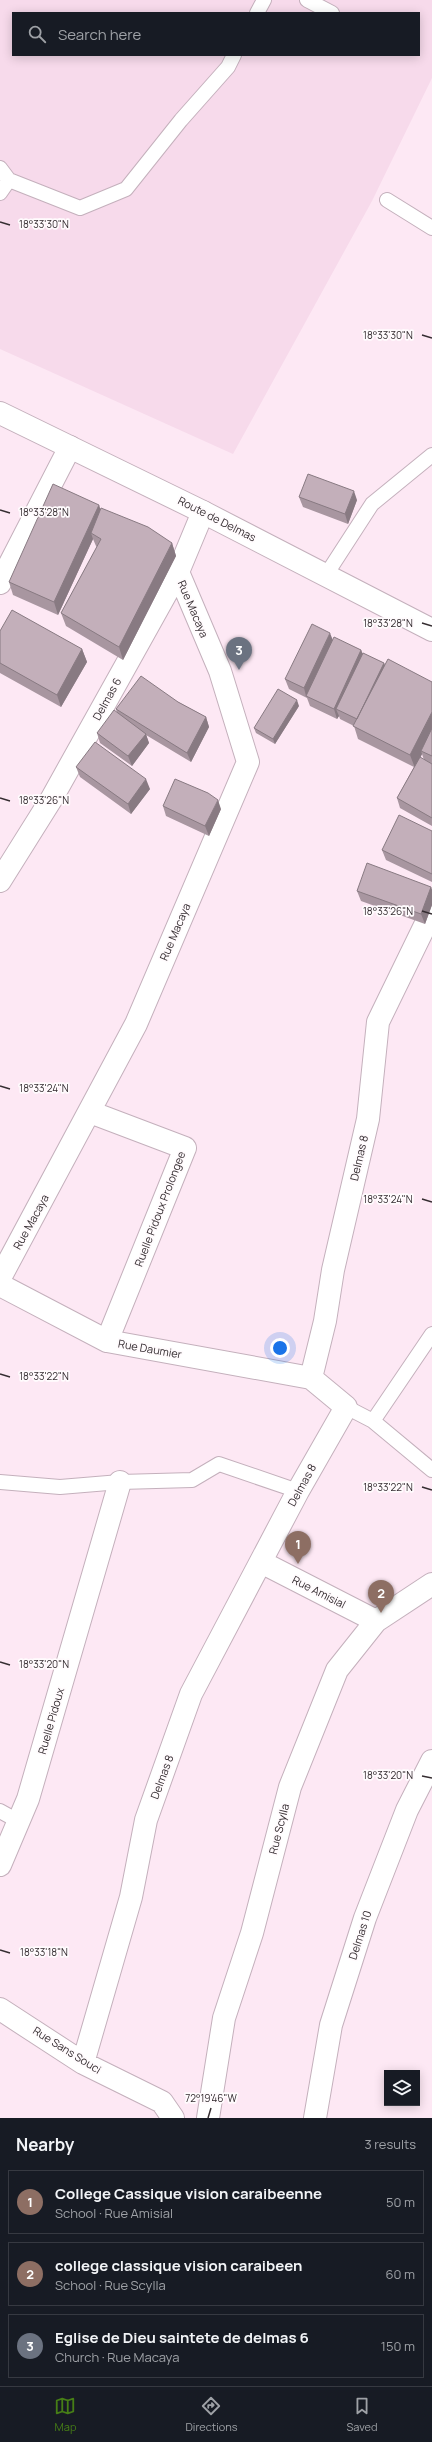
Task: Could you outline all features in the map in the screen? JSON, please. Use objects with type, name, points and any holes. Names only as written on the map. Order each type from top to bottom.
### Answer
[{"type":"street","name":"Route de Delmas","points":[[0,412],[203,512],[432,630]]},
{"type":"street","points":[[0,583],[70,447]]},
{"type":"street","name":"Delmas 6","points":[[0,881],[52,798],[178,572],[203,512]]},
{"type":"street","name":"Rue Macaya","points":[[0,1278],[136,1024],[248,762],[220,671],[178,572]]},
{"type":"street","name":"Delmas 8","points":[[311,1378],[325,1321],[333,1270],[368,1119],[378,1022],[432,911]]},
{"type":"street","name":"Ruelle Pidoux Prolongee","points":[[90,1112],[185,1148],[107,1341]]},
{"type":"street","name":"Rue Daumier","points":[[0,1285],[107,1341],[311,1378]]},
{"type":"street","points":[[311,1378],[346,1407]]},
{"type":"street","name":"Delmas 8","points":[[83,2063],[131,1897],[148,1813],[191,1694],[298,1492],[346,1407]]},
{"type":"street","name":"Ruelle Pidoux","points":[[0,1865],[9,1816],[30,1792],[120,1482]]},
{"type":"street","name":"Rue Amisial","points":[[261,1562],[376,1621]]},
{"type":"street","name":"Rue Scylla","points":[[208,2118],[224,2018],[252,1933],[290,1787],[338,1670],[376,1621],[432,1584]]},
{"type":"street","name":"Delmas 10","points":[[315,2118],[331,2025],[365,1918],[407,1810],[432,1761]]},
{"type":"street","name":"Rue Sans Souci","points":[[0,2009],[83,2063],[162,2102],[173,2118]]},
{"type":"lane","points":[[258,12],[264,0]]},
{"type":"lane","points":[[307,0],[330,12]]},
{"type":"lane","points":[[0,168],[9,180],[80,208],[126,189],[181,120],[228,67],[234,56]]},
{"type":"lane","points":[[0,193],[9,180]]},
{"type":"lane","points":[[387,200],[432,228]]},
{"type":"lane","points":[[326,575],[372,504],[432,455]]},
{"type":"lane","points":[[373,1421],[432,1334]]},
{"type":"lane","points":[[346,1407],[373,1421],[432,1470]]},
{"type":"lane","points":[[0,1482],[60,1487],[120,1482],[192,1480],[219,1464],[298,1492]]},
{"type":"shaded area","points":[[0,0],[432,0],[432,78],[372,201],[233,454],[0,349]]},
{"type":"building","points":[[308,474],[354,491],[345,514],[299,497]]},
{"type":"building","points":[[53,484],[99,505],[54,602],[9,582]]},
{"type":"building","points":[[101,508],[148,527],[172,543],[119,647],[61,613],[101,539],[91,533]]},
{"type":"building","points":[[12,610],[82,649],[57,695],[0,663],[0,631]]},
{"type":"building","points":[[312,624],[330,633],[304,688],[285,679]]},
{"type":"building","points":[[334,637],[361,650],[334,709],[306,696]]},
{"type":"building","points":[[363,653],[384,663],[357,719],[336,709]]},
{"type":"building","points":[[388,659],[432,682],[432,712],[410,755],[353,726]]},
{"type":"building","points":[[141,676],[178,702],[206,717],[187,753],[116,709]]},
{"type":"building","points":[[278,689],[297,700],[273,739],[254,728]]},
{"type":"building","points":[[114,710],[146,734],[128,756],[97,733]]},
{"type":"building","points":[[432,728],[432,756],[421,751]]},
{"type":"building","points":[[95,742],[146,779],[128,804],[76,767]]},
{"type":"building","points":[[420,757],[432,764],[432,818],[397,798]]},
{"type":"building","points":[[175,779],[208,793],[218,800],[205,826],[163,806]]},
{"type":"building","points":[[399,815],[432,831],[432,874],[382,850]]},
{"type":"building","points":[[367,863],[431,887],[421,914],[357,891]]},
{"type":"place","name":"Eglise de Dieu saintete de delmas 6","points":[[239,670]]},
{"type":"place","name":"College Cassique vision caraibeenne","points":[[298,1564]]},
{"type":"place","name":"college classique vision caraibeen","points":[[381,1613]]}]
